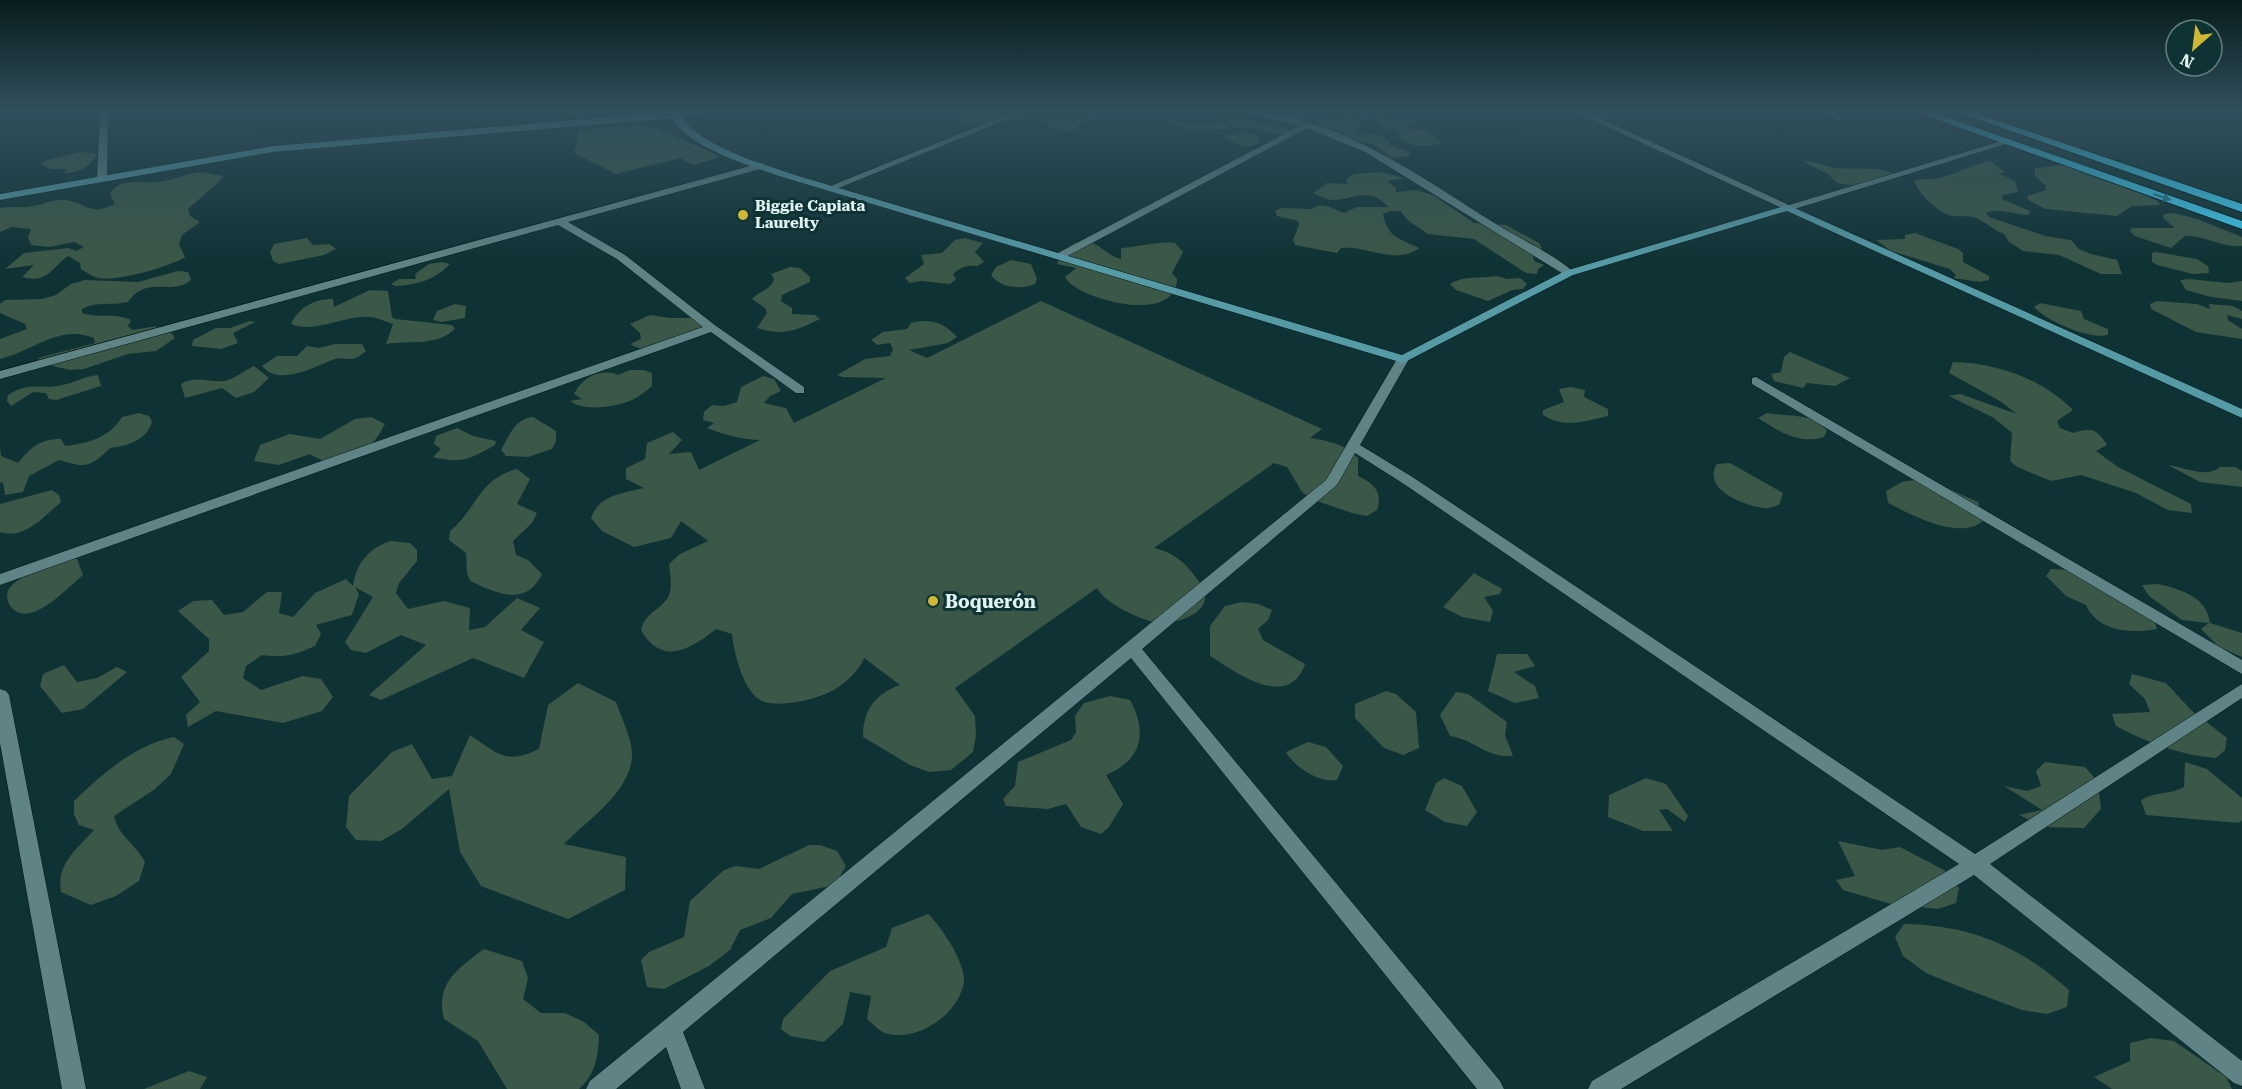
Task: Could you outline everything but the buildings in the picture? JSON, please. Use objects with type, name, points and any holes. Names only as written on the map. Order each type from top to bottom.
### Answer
[{"type":"highway","points":[[2064,162],[2242,225]]},
{"type":"highway","points":[[2107,162],[2242,208]]},
{"type":"street","points":[[102,178],[103,162]]},
{"type":"street","points":[[0,197],[197,162]]},
{"type":"street","points":[[750,162],[828,189],[1403,359]]},
{"type":"street","points":[[828,189],[896,162]]},
{"type":"street","points":[[1060,256],[1238,162]]},
{"type":"street","points":[[1387,162],[1569,273]]},
{"type":"street","points":[[1688,162],[2242,414]]},
{"type":"street","points":[[598,1089],[1332,482],[1403,359],[1569,273],[1942,162]]},
{"type":"street","points":[[0,375],[760,166]]},
{"type":"street","points":[[558,221],[621,257],[712,328],[800,390]]},
{"type":"street","points":[[0,580],[712,328]]},
{"type":"street","points":[[1756,381],[2242,669]]},
{"type":"street","points":[[1353,446],[1409,481],[1975,864],[2242,1075]]},
{"type":"street","points":[[1132,648],[1492,1089]]},
{"type":"street","points":[[1600,1089],[1975,864],[2242,690]]},
{"type":"street","points":[[0,695],[72,1088]]},
{"type":"street","points":[[671,1029],[693,1089]]},
{"type":"green space","points":[[44,162],[92,162],[75,172],[64,173],[67,169],[50,169],[41,164]]},
{"type":"green space","points":[[592,162],[665,162],[616,174]]},
{"type":"green space","points":[[687,162],[704,162],[693,165]]},
{"type":"green space","points":[[1804,162],[1839,168],[1877,169],[1892,173],[1890,178],[1864,182],[1861,187],[1837,183],[1828,174]]},
{"type":"green space","points":[[1991,162],[2005,172],[2000,174],[2015,181],[2018,192],[2002,195],[2002,199],[2030,211],[2028,215],[1990,211],[1986,213],[1989,217],[2045,236],[2071,240],[2079,249],[2117,260],[2122,274],[2101,274],[2059,255],[2023,251],[2009,242],[2004,234],[1980,220],[1952,216],[1940,211],[1924,197],[1914,181],[1939,178]]},
{"type":"green space","points":[[2058,165],[2081,168],[2158,201],[2160,205],[2132,206],[2117,216],[2046,209],[2028,200],[2027,196],[2046,190],[2046,186],[2035,176],[2035,169]]},
{"type":"green space","points":[[202,172],[223,176],[188,209],[190,216],[200,222],[182,235],[179,244],[185,257],[178,261],[142,273],[106,279],[87,273],[81,269],[80,263],[68,256],[43,277],[31,279],[22,277],[34,265],[5,269],[24,253],[68,248],[76,251],[84,247],[74,242],[49,247],[31,245],[28,237],[31,229],[12,227],[0,232],[0,208],[29,207],[66,200],[89,208],[100,209],[115,204],[110,194],[119,185],[132,182],[159,182]]},
{"type":"green space","points":[[1380,172],[1405,178],[1387,181],[1396,188],[1396,192],[1415,190],[1433,195],[1474,223],[1506,225],[1539,243],[1542,248],[1533,256],[1534,261],[1544,265],[1538,269],[1537,274],[1526,273],[1474,239],[1428,234],[1409,221],[1400,211],[1389,211],[1383,214],[1391,233],[1419,248],[1410,253],[1391,255],[1341,248],[1337,253],[1295,245],[1293,240],[1299,225],[1298,221],[1277,216],[1275,211],[1281,208],[1312,209],[1323,205],[1344,213],[1357,207],[1388,207],[1381,200],[1368,195],[1332,200],[1313,193],[1327,183],[1348,184],[1346,180],[1353,174]]},
{"type":"green space","points":[[2174,213],[2197,219],[2242,237],[2242,246],[2185,236],[2171,248],[2135,236],[2130,231],[2132,228],[2175,228],[2163,218],[2164,214]]},
{"type":"green space","points":[[1915,233],[1958,249],[1963,253],[1963,262],[1989,276],[1989,280],[1980,282],[1953,278],[1956,275],[1950,269],[1891,251],[1876,240],[1905,239],[1905,235]]},
{"type":"green space","points":[[307,238],[313,245],[330,244],[336,249],[324,255],[279,264],[273,261],[270,252],[274,244]]},
{"type":"green space","points":[[965,238],[983,243],[975,252],[984,262],[959,270],[953,274],[956,279],[950,284],[921,281],[910,283],[905,278],[924,264],[921,255],[942,253],[955,240]]},
{"type":"green space","points":[[1086,241],[1121,259],[1121,248],[1175,243],[1183,252],[1172,273],[1177,279],[1172,294],[1160,302],[1143,305],[1124,304],[1104,300],[1072,285],[1065,277],[1076,268],[1057,264],[1068,247]]},
{"type":"green space","points":[[2152,253],[2197,259],[2208,266],[2209,273],[2193,274],[2157,265],[2152,262]]},
{"type":"green space","points":[[1011,260],[1031,264],[1037,279],[1035,284],[1011,287],[1000,283],[991,275],[996,267]]},
{"type":"green space","points":[[442,262],[450,264],[432,278],[410,284],[395,286],[391,284],[399,279],[416,279],[415,274],[429,264]]},
{"type":"green space","points":[[790,267],[800,268],[810,277],[810,282],[782,295],[781,301],[792,308],[792,314],[815,315],[820,319],[804,327],[782,332],[757,328],[767,313],[765,308],[752,299],[770,286],[774,279],[771,274]]},
{"type":"green space","points":[[178,271],[188,272],[191,280],[176,287],[143,289],[128,302],[93,305],[82,309],[82,313],[88,315],[119,316],[131,320],[128,326],[132,330],[156,326],[171,332],[175,338],[156,351],[128,354],[84,369],[70,370],[40,363],[38,358],[95,343],[94,338],[69,334],[58,336],[0,359],[0,339],[27,329],[25,324],[0,313],[0,304],[5,300],[42,299],[56,295],[71,284],[85,280],[138,282]]},
{"type":"green space","points":[[1497,276],[1507,279],[1520,278],[1527,284],[1523,289],[1512,290],[1488,301],[1456,290],[1450,284],[1467,278]]},
{"type":"green space","points":[[2180,280],[2228,283],[2242,281],[2242,301],[2211,297],[2186,290]]},
{"type":"green space","points":[[370,290],[388,291],[392,317],[395,319],[452,325],[455,329],[431,341],[386,344],[393,324],[376,318],[360,317],[310,327],[291,324],[298,313],[313,302],[333,299],[334,307]]},
{"type":"green space","name":"Boquerón","points":[[1041,301],[1322,429],[1310,438],[1336,444],[1358,458],[1358,476],[1373,485],[1378,493],[1377,510],[1367,516],[1311,499],[1302,492],[1287,467],[1274,463],[1154,548],[1171,554],[1181,561],[1201,584],[1205,592],[1204,602],[1196,613],[1173,622],[1152,622],[1115,605],[1107,600],[1097,588],[955,688],[975,716],[976,736],[973,752],[951,770],[929,772],[910,765],[863,737],[865,719],[872,704],[884,693],[900,685],[864,658],[849,678],[830,692],[797,702],[774,703],[764,702],[757,698],[747,685],[737,659],[732,634],[716,629],[697,643],[677,651],[658,648],[649,641],[641,630],[649,615],[670,594],[669,564],[680,554],[708,541],[681,521],[671,538],[634,547],[602,531],[591,518],[600,504],[613,496],[644,488],[626,479],[626,468],[645,459],[647,443],[673,432],[682,440],[669,454],[691,452],[699,470],[760,440],[714,431],[707,428],[714,423],[703,420],[704,412],[712,405],[724,406],[737,402],[741,387],[763,376],[774,379],[781,391],[770,396],[764,403],[786,408],[794,423],[886,378],[837,375],[865,359],[890,356],[893,349],[890,343],[877,345],[871,340],[883,332],[907,329],[911,323],[925,321],[942,325],[957,337],[948,343],[909,350],[927,358]]},
{"type":"green space","points":[[2157,301],[2197,304],[2210,309],[2209,304],[2233,306],[2242,311],[2242,319],[2227,315],[2228,320],[2242,329],[2242,339],[2196,332],[2151,309],[2150,304]]},
{"type":"green space","points":[[2040,303],[2081,311],[2084,319],[2108,329],[2108,335],[2091,335],[2058,323],[2034,307]]},
{"type":"green space","points":[[455,304],[466,306],[465,318],[442,322],[433,320],[437,311]]},
{"type":"green space","points":[[650,315],[695,318],[708,326],[659,347],[648,349],[630,344],[641,339],[640,333],[630,324]]},
{"type":"green space","points":[[250,321],[255,322],[233,333],[238,343],[221,349],[192,346],[193,340],[216,328],[230,328]]},
{"type":"green space","points":[[335,344],[362,344],[366,351],[355,358],[337,359],[297,374],[278,375],[262,366],[277,356],[297,356],[307,346],[319,348]]},
{"type":"green space","points":[[1790,352],[1850,378],[1835,386],[1807,383],[1803,388],[1774,381],[1771,374],[1781,372],[1784,357]]},
{"type":"green space","points":[[1953,362],[2003,369],[2033,381],[2048,390],[2073,410],[2057,421],[2060,428],[2073,433],[2093,430],[2107,445],[2096,451],[2118,467],[2191,504],[2192,513],[2168,510],[2136,493],[2081,475],[2051,481],[2017,467],[2010,461],[2012,433],[1994,418],[1949,396],[1960,394],[2017,414],[2000,401],[1949,373]]},
{"type":"green space","points":[[254,366],[269,378],[254,392],[236,398],[222,388],[185,398],[181,384],[186,381],[228,380]]},
{"type":"green space","points":[[630,370],[652,373],[652,386],[635,399],[618,405],[600,407],[583,406],[570,401],[582,399],[574,394],[587,379],[599,373],[618,375]]},
{"type":"green space","points":[[98,375],[101,386],[56,400],[49,399],[46,393],[33,392],[11,406],[7,401],[8,395],[23,388],[62,385]]},
{"type":"green space","points":[[1571,387],[1585,390],[1584,397],[1608,409],[1608,416],[1567,423],[1543,415],[1543,410],[1564,402],[1559,389]]},
{"type":"green space","points":[[139,413],[149,416],[152,422],[141,438],[123,446],[110,448],[92,463],[82,465],[59,460],[29,476],[23,492],[5,495],[3,482],[0,483],[0,447],[1,456],[18,463],[27,452],[42,442],[61,439],[65,446],[90,441],[105,435],[122,417]]},
{"type":"green space","points":[[1767,413],[1807,418],[1815,421],[1827,431],[1824,437],[1798,438],[1781,432],[1758,418]]},
{"type":"green space","points":[[371,417],[385,424],[381,432],[362,452],[346,461],[328,462],[310,454],[279,465],[254,461],[260,445],[290,434],[320,439],[355,419]]},
{"type":"green space","points":[[533,417],[556,431],[556,442],[552,449],[528,457],[506,456],[501,450],[513,429],[527,418]]},
{"type":"green space","points":[[457,428],[473,436],[496,441],[495,445],[465,459],[451,460],[433,457],[441,449],[434,444],[436,436]]},
{"type":"green space","points":[[1730,463],[1783,493],[1779,505],[1768,508],[1756,507],[1727,495],[1715,481],[1714,473],[1717,464]]},
{"type":"green space","points":[[2168,465],[2202,472],[2220,467],[2235,467],[2242,471],[2242,487],[2200,482]]},
{"type":"green space","points":[[517,469],[530,479],[517,504],[537,513],[532,523],[513,541],[516,555],[528,560],[542,574],[528,591],[510,595],[490,590],[470,581],[467,573],[466,553],[449,540],[450,531],[486,487],[504,474]]},
{"type":"green space","points":[[1914,480],[1947,488],[1978,502],[1984,520],[1974,526],[1950,527],[1923,519],[1888,503],[1886,491],[1902,482]]},
{"type":"green space","points":[[52,490],[59,495],[61,502],[33,526],[18,533],[0,532],[0,504]]},
{"type":"green space","points":[[391,541],[410,543],[417,550],[417,561],[399,583],[396,593],[408,609],[444,601],[470,608],[469,630],[485,627],[517,598],[540,608],[521,630],[544,642],[524,678],[473,658],[381,700],[369,695],[426,645],[401,635],[366,653],[351,650],[345,642],[373,597],[355,587],[359,594],[352,615],[316,625],[321,634],[315,646],[289,655],[262,655],[246,666],[243,678],[261,690],[303,676],[321,679],[333,697],[322,711],[283,723],[216,711],[188,727],[186,715],[200,702],[181,677],[209,651],[209,639],[178,611],[193,601],[212,600],[224,615],[243,612],[267,592],[282,592],[279,613],[293,617],[315,593],[346,579],[353,586],[357,570],[365,557],[377,547]]},
{"type":"green space","points":[[60,559],[77,559],[83,575],[51,602],[37,610],[24,614],[14,610],[7,596],[11,586],[28,574]]},
{"type":"green space","points":[[2051,569],[2069,570],[2089,577],[2115,599],[2136,607],[2154,619],[2157,629],[2136,631],[2116,629],[2106,625],[2091,614],[2086,605],[2066,596],[2046,576]]},
{"type":"green space","points":[[1474,573],[1502,589],[1500,594],[1484,597],[1493,611],[1490,622],[1462,617],[1443,607]]},
{"type":"green space","points":[[2159,584],[2184,592],[2199,601],[2208,614],[2210,623],[2242,633],[2242,657],[2219,647],[2201,629],[2209,623],[2182,620],[2149,596],[2142,585]]},
{"type":"green space","points":[[1242,602],[1258,604],[1272,610],[1268,620],[1258,629],[1263,640],[1305,664],[1297,678],[1287,685],[1275,687],[1262,684],[1234,671],[1210,656],[1210,626],[1225,606]]},
{"type":"green space","points":[[1497,654],[1527,654],[1535,666],[1514,672],[1535,686],[1539,698],[1515,703],[1488,691]]},
{"type":"green space","points":[[64,665],[77,682],[97,678],[117,667],[127,672],[83,709],[62,713],[40,686],[43,674]]},
{"type":"green space","points":[[2132,674],[2166,683],[2191,710],[2227,738],[2225,750],[2216,758],[2190,754],[2152,743],[2116,726],[2112,714],[2150,712],[2145,699],[2129,684]]},
{"type":"green space","points":[[578,683],[616,702],[630,740],[632,760],[628,774],[620,788],[564,844],[626,857],[625,890],[568,919],[481,886],[460,852],[449,789],[402,829],[381,841],[356,840],[346,827],[349,796],[392,752],[412,744],[432,779],[452,776],[470,735],[503,755],[510,757],[528,754],[539,749],[548,705]]},
{"type":"green space","points":[[1386,691],[1396,694],[1416,712],[1419,748],[1403,755],[1384,748],[1355,718],[1355,704]]},
{"type":"green space","points":[[1456,692],[1468,694],[1507,722],[1505,735],[1513,756],[1488,752],[1467,741],[1450,736],[1440,715]]},
{"type":"green space","points":[[1110,696],[1130,700],[1136,712],[1140,734],[1134,753],[1127,762],[1106,775],[1123,804],[1109,827],[1101,834],[1081,827],[1066,804],[1048,809],[1006,806],[1003,799],[1015,786],[1018,762],[1071,740],[1076,732],[1075,716],[1084,703]]},
{"type":"green space","points":[[174,737],[184,744],[171,774],[155,789],[114,816],[123,835],[145,862],[139,881],[116,896],[91,905],[61,892],[60,882],[65,865],[94,830],[79,825],[74,814],[74,801],[96,780],[133,753]]},
{"type":"green space","points":[[1308,742],[1326,747],[1343,766],[1337,780],[1323,779],[1308,773],[1286,752]]},
{"type":"green space","points":[[2045,762],[2085,767],[2098,782],[2101,809],[2084,828],[2044,827],[2019,815],[2042,810],[2004,786],[2027,791],[2041,786],[2036,771]]},
{"type":"green space","points":[[2185,762],[2207,769],[2242,798],[2242,820],[2239,823],[2146,815],[2141,800],[2184,787]]},
{"type":"green space","points":[[1444,778],[1462,786],[1477,812],[1467,826],[1445,822],[1425,810],[1436,783]]},
{"type":"green space","points":[[1646,778],[1666,784],[1688,816],[1685,822],[1667,809],[1659,810],[1673,831],[1643,831],[1608,817],[1609,795]]},
{"type":"green space","points":[[1838,841],[1882,850],[1900,847],[1944,870],[1959,888],[1956,903],[1938,909],[1891,904],[1843,890],[1836,880],[1855,876]]},
{"type":"green space","points":[[809,845],[820,845],[837,851],[846,866],[835,885],[792,894],[771,918],[740,930],[730,950],[709,966],[664,989],[647,987],[641,960],[649,952],[684,937],[690,901],[724,870],[736,866],[759,869]]},
{"type":"green space","points":[[928,914],[951,945],[963,973],[961,993],[946,1015],[923,1030],[910,1034],[885,1033],[867,1019],[871,996],[850,992],[843,1024],[824,1042],[790,1036],[781,1029],[783,1019],[830,971],[886,947],[892,928]]},
{"type":"green space","points":[[1904,924],[1928,925],[1972,934],[2013,950],[2032,961],[2069,990],[2067,1007],[2047,1014],[2022,1010],[1926,973],[1903,956],[1895,937]]},
{"type":"green space","points":[[484,949],[522,961],[528,978],[523,999],[541,1013],[565,1013],[584,1022],[599,1035],[593,1071],[579,1089],[507,1089],[478,1041],[444,1019],[442,1007],[446,986],[458,970]]},
{"type":"green space","points":[[2151,1038],[2174,1041],[2226,1077],[2232,1089],[2112,1089],[2094,1077],[2130,1061],[2130,1043]]},
{"type":"green space","points":[[189,1071],[207,1077],[200,1089],[144,1089]]},
{"type":"place","name":"Biggie Capiata Laurelty","points":[[743,215]]},
{"type":"place","name":"Boquerón","points":[[933,601]]}]
